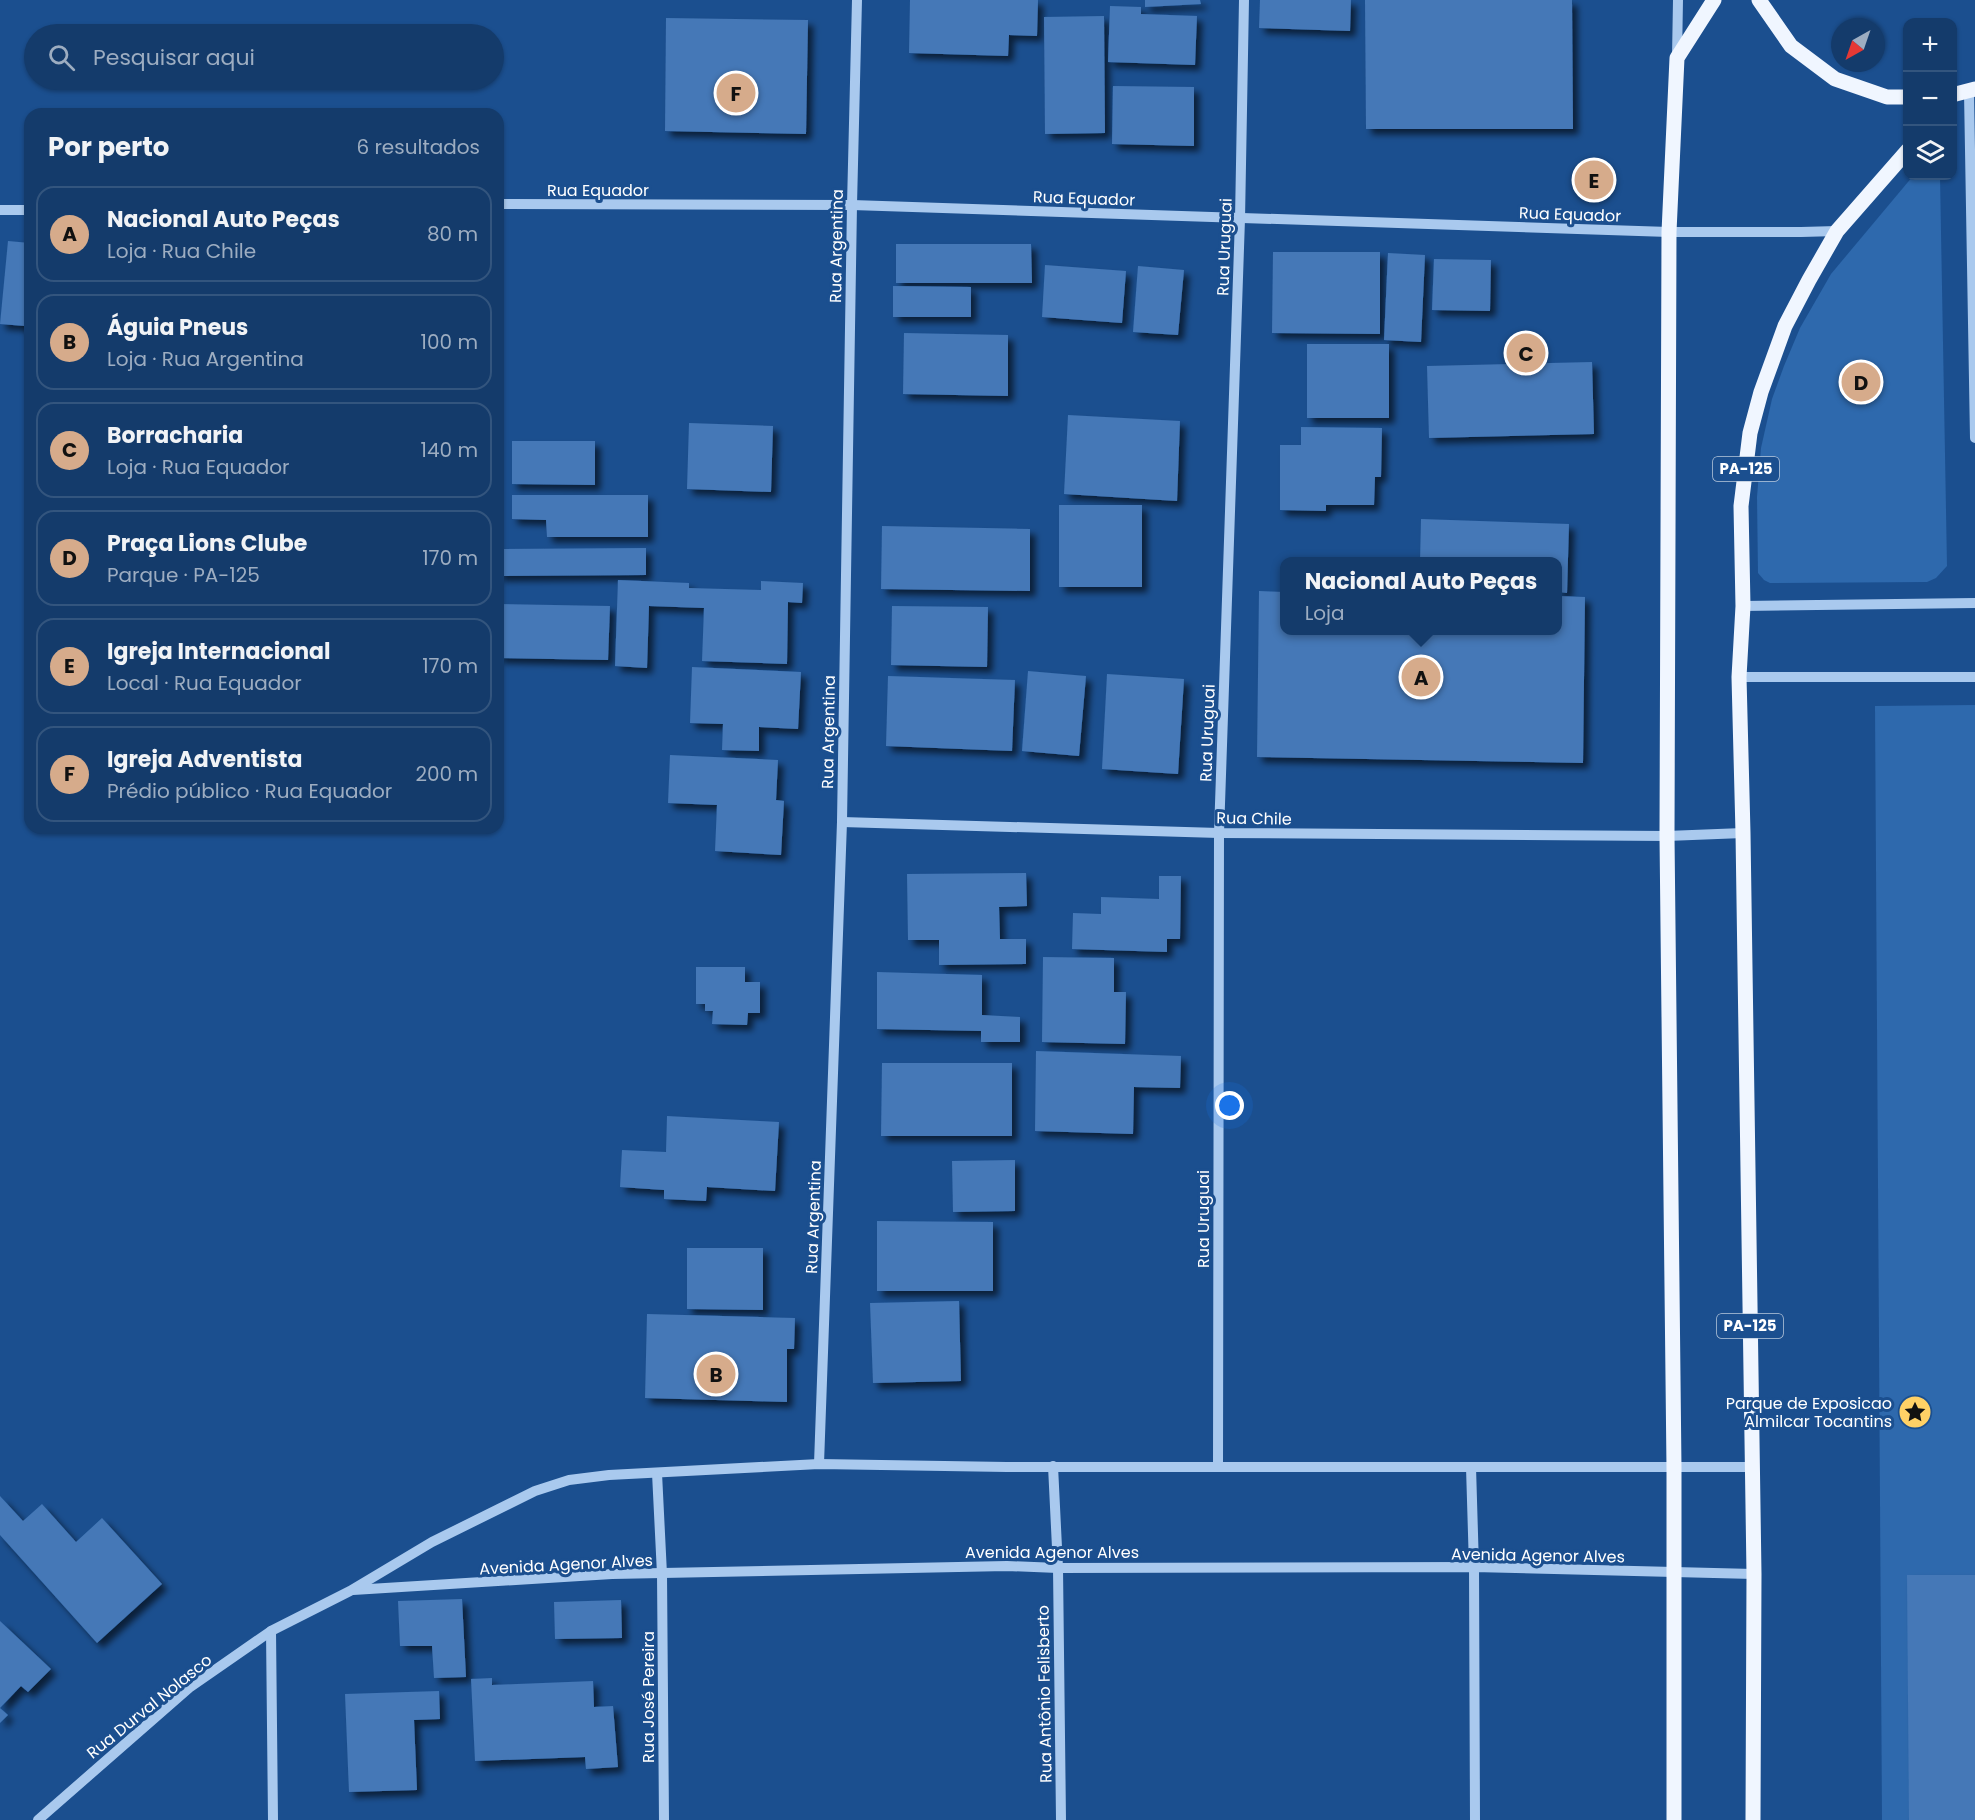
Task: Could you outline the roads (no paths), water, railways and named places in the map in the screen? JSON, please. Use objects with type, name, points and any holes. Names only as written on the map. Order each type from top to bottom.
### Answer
[{"type":"main road","points":[[1674,1820],[1674,1468],[1667,836],[1669,231],[1677,58],[1714,0]]},
{"type":"main road","points":[[1759,0],[1791,46],[1835,79],[1887,97],[1903,97]]},
{"type":"main road","points":[[1957,94],[1972,90]]},
{"type":"main road","name":"PA-125","points":[[1752,1820],[1754,1574],[1739,677],[1743,606],[1741,506],[1750,433],[1761,392],[1785,326],[1837,231],[1903,156]]},
{"type":"street","name":"Rua Argentina","points":[[819,1464],[842,822],[857,0]]},
{"type":"street","name":"Rua Uruguai","points":[[1218,1467],[1219,833],[1240,219],[1244,0]]},
{"type":"street","points":[[1677,58],[1678,0]]},
{"type":"street","points":[[1972,90],[1975,438]]},
{"type":"street","name":"Rua Equador","points":[[504,204],[852,205],[1669,231],[1837,231]]},
{"type":"street","points":[[0,210],[24,210]]},
{"type":"street","points":[[1743,606],[1975,603]]},
{"type":"street","points":[[1739,677],[1975,677]]},
{"type":"street","name":"Rua Chile","points":[[842,822],[1219,833],[1667,836],[1743,832]]},
{"type":"street","name":"Rua Durval Nolasco","points":[[38,1820],[189,1688],[270,1631],[350,1591],[432,1542],[535,1491],[569,1480],[609,1475],[819,1464],[1751,1467]]},
{"type":"street","name":"Rua Antônio Felisberto","points":[[1053,1466],[1058,1568],[1061,1820]]},
{"type":"street","points":[[1470,1467],[1474,1567],[1475,1820]]},
{"type":"street","name":"Rua José Pereira","points":[[657,1473],[662,1574],[664,1820]]},
{"type":"street","name":"Avenida Agenor Alves","points":[[350,1591],[612,1574],[1007,1566],[1058,1568],[1474,1567],[1754,1574]]},
{"type":"street","points":[[270,1631],[273,1820]]},
{"type":"place","name":"Igreja Adventista","points":[[736,93]]},
{"type":"place","name":"Igreja Internacional","points":[[1594,180]]},
{"type":"place","name":"Borracharia","points":[[1526,353]]},
{"type":"place","name":"Praça Lions Clube","points":[[1861,382]]},
{"type":"place","name":"Nacional Auto Peças","points":[[1421,677]]},
{"type":"place","name":"Águia Pneus","points":[[716,1374]]},
{"type":"place","name":"Parque de Exposicao Almilcar Tocantins","points":[[1915,1412]]}]
